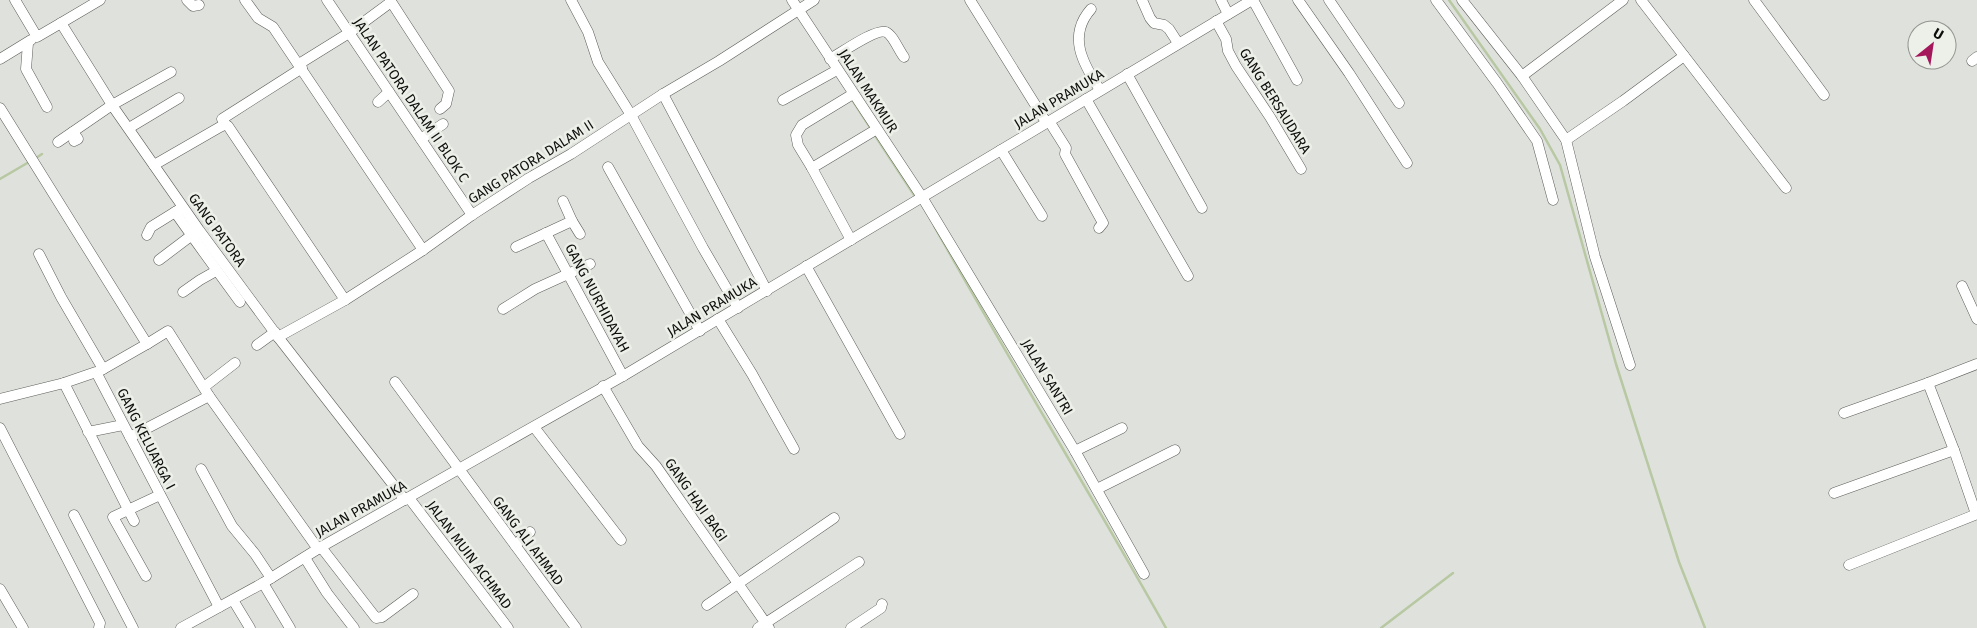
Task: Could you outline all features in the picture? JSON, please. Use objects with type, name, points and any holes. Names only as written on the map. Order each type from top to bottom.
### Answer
[{"type":"street","points":[[15,0],[37,36]]},
{"type":"street","points":[[0,59],[100,0]]},
{"type":"street","points":[[187,0],[193,6],[199,5]]},
{"type":"street","points":[[245,0],[261,20],[273,27],[301,66],[423,250]]},
{"type":"street","name":"JALAN PATORA DALAM II BLOK C","points":[[327,0],[472,215]]},
{"type":"street","points":[[571,0],[588,32],[598,62],[631,115],[703,248],[738,308]]},
{"type":"street","name":"JALAN MAKMUR","points":[[792,0],[795,12],[830,59],[834,71],[874,131],[922,197]]},
{"type":"street","name":"GANG PATORA DALAM II","points":[[257,345],[345,300],[423,250],[472,215],[814,0]]},
{"type":"street","points":[[970,0],[1066,148],[1065,154],[1103,223],[1099,228]]},
{"type":"street","points":[[1142,0],[1154,23],[1164,25],[1169,29],[1178,43]]},
{"type":"street","points":[[1221,0],[1228,14]]},
{"type":"street","points":[[1252,0],[1298,80]]},
{"type":"street","name":"JALAN PRAMUKA","points":[[181,628],[267,581],[320,548],[700,331],[1252,0]]},
{"type":"street","points":[[1298,0],[1407,163]]},
{"type":"street","points":[[1329,0],[1399,103]]},
{"type":"street","points":[[1436,0],[1537,141],[1553,200]]},
{"type":"street","points":[[1462,0],[1522,76],[1566,140],[1595,257],[1630,365]]},
{"type":"street","points":[[1522,76],[1623,0]]},
{"type":"street","points":[[1641,0],[1786,188]]},
{"type":"street","points":[[1754,0],[1824,94]]},
{"type":"street","points":[[345,300],[260,171],[222,119],[349,33],[391,1],[449,91],[446,104],[440,109]]},
{"type":"street","points":[[1091,9],[1082,19],[1079,28],[1079,49],[1091,77],[1100,90]]},
{"type":"street","name":"GANG BERSAUDARA","points":[[1216,21],[1226,39],[1228,51],[1236,66],[1270,117],[1301,169]]},
{"type":"street","name":"GANG PATORA","points":[[61,23],[114,111],[129,128],[154,165],[179,210],[217,266],[276,334],[407,499]]},
{"type":"street","points":[[830,59],[875,33],[884,31],[888,33],[904,57]]},
{"type":"street","points":[[28,43],[26,69],[47,107]]},
{"type":"street","points":[[1566,140],[1684,56]]},
{"type":"street","points":[[783,100],[834,71]]},
{"type":"street","points":[[58,142],[74,136],[171,72]]},
{"type":"street","points":[[1127,74],[1202,208]]},
{"type":"street","points":[[378,102],[389,92]]},
{"type":"street","points":[[663,94],[767,291]]},
{"type":"street","points":[[850,95],[802,125],[796,135],[798,144],[851,240]]},
{"type":"street","points":[[129,128],[179,98]]},
{"type":"street","points":[[1086,99],[1188,276]]},
{"type":"street","points":[[0,108],[147,344]]},
{"type":"street","points":[[421,139],[443,124]]},
{"type":"street","points":[[154,165],[226,125]]},
{"type":"street","points":[[812,168],[874,131]]},
{"type":"street","points":[[1001,150],[1042,216]]},
{"type":"street","points":[[608,167],[700,331]]},
{"type":"street","name":"JALAN SANTRI","points":[[922,197],[1075,451],[1144,574]]},
{"type":"street","points":[[563,201],[580,234]]},
{"type":"street","points":[[147,235],[151,227],[179,210]]},
{"type":"street","points":[[516,247],[572,221]]},
{"type":"street","points":[[159,260],[195,233]]},
{"type":"street","name":"GANG NURHIDAYAH","points":[[546,233],[623,376]]},
{"type":"street","name":"GANG KELUARGA I","points":[[39,254],[100,371],[123,425],[219,607]]},
{"type":"street","points":[[503,309],[535,289],[590,264]]},
{"type":"street","points":[[184,292],[217,266]]},
{"type":"street","points":[[806,266],[900,434]]},
{"type":"street","points":[[229,279],[240,302]]},
{"type":"street","points":[[1962,286],[1977,318]]},
{"type":"street","points":[[718,319],[752,374],[794,449]]},
{"type":"street","points":[[0,399],[64,383],[100,371],[168,331],[207,392],[320,548],[376,618],[382,617],[413,594]]},
{"type":"street","points":[[130,437],[207,392],[236,363]]},
{"type":"street","points":[[1844,413],[1928,384],[1977,364]]},
{"type":"street","name":"GANG ALI AHMAD","points":[[395,382],[576,628]]},
{"type":"street","points":[[64,383],[134,522]]},
{"type":"street","points":[[1849,565],[1977,514],[1928,384]]},
{"type":"street","name":"GANG HAJI BAGI","points":[[603,386],[638,446],[656,466],[738,583],[764,626]]},
{"type":"street","points":[[88,432],[123,425]]},
{"type":"street","points":[[534,427],[621,540]]},
{"type":"street","points":[[0,428],[100,623],[99,628]]},
{"type":"street","points":[[1075,451],[1122,428]]},
{"type":"street","points":[[1097,489],[1175,450]]},
{"type":"street","points":[[1834,493],[1954,450]]},
{"type":"street","points":[[202,469],[232,526],[255,554],[290,628]]},
{"type":"street","points":[[146,576],[113,517],[160,495]]},
{"type":"street","name":"JALAN MUIN ACHMAD","points":[[407,499],[508,628]]},
{"type":"street","points":[[74,516],[133,628]]},
{"type":"street","points":[[707,605],[834,518]]},
{"type":"street","points":[[515,545],[530,532]]},
{"type":"street","points":[[305,558],[327,593],[354,628]]},
{"type":"street","points":[[764,626],[858,562]]},
{"type":"street","points":[[0,588],[22,628]]},
{"type":"street","points":[[232,600],[250,628]]},
{"type":"street","points":[[851,628],[881,608],[882,604]]},
{"type":"waterway","points":[[1449,0],[1540,129],[1560,165],[1616,364],[1679,562],[1705,628]]},
{"type":"waterway","points":[[851,98],[871,129]]},
{"type":"waterway","points":[[874,134],[916,198]]},
{"type":"waterway","points":[[36,158],[42,154]]},
{"type":"waterway","points":[[0,179],[29,162]]},
{"type":"waterway","points":[[934,226],[1166,628]]},
{"type":"waterway","points":[[1381,628],[1453,573]]}]
